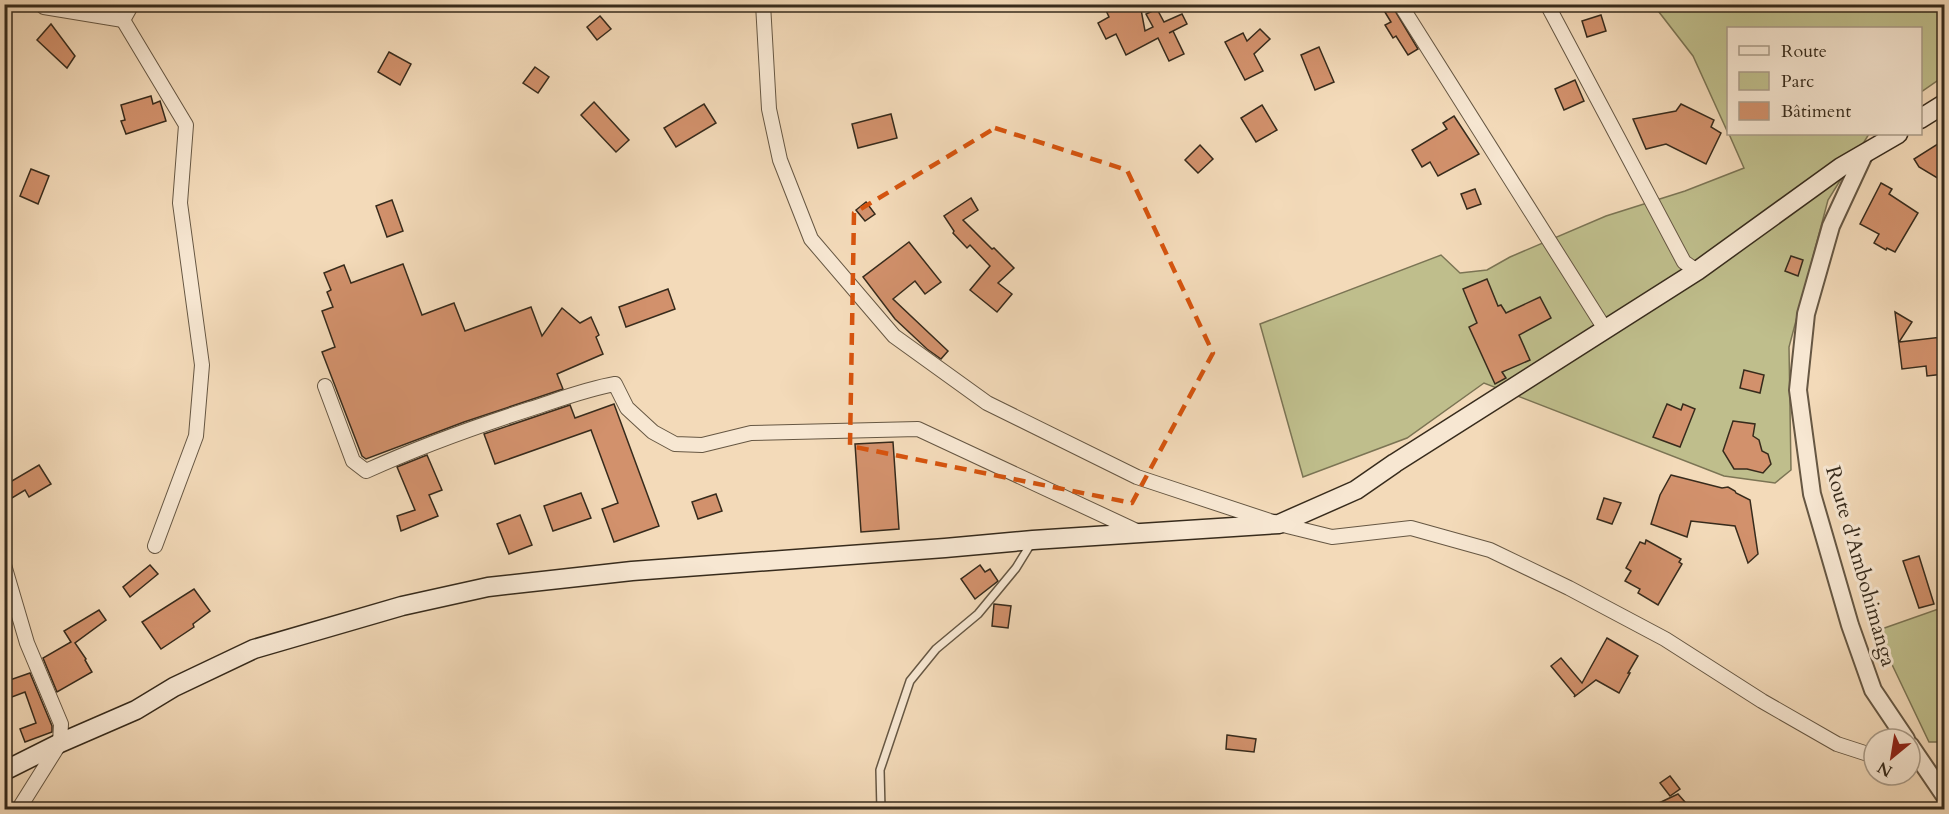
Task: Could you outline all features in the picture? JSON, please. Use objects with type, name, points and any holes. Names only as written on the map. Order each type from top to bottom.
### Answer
[{"type":"main road","points":[[1922,118],[1944,104]]},
{"type":"main road","points":[[4,771],[136,710],[174,687],[254,649],[402,606],[489,587],[632,571],[1033,540],[1279,524],[1356,490],[1697,271],[1841,167],[1896,135]]},
{"type":"street","points":[[41,4],[44,7],[123,20],[186,125],[180,203],[202,365],[196,436],[155,546]]},
{"type":"street","points":[[123,20],[132,4]]},
{"type":"street","points":[[763,4],[769,109],[780,160],[812,239],[894,336],[987,404],[1137,477],[1279,524],[1332,537],[1411,528],[1490,550],[1569,588],[1665,639],[1762,701],[1837,744],[1862,752]]},
{"type":"street","points":[[1400,4],[1605,329]]},
{"type":"street","points":[[1547,4],[1684,262],[1697,271]]},
{"type":"street","name":"Route d'Ambohimanga","points":[[1864,155],[1831,226],[1806,314],[1798,390],[1812,494],[1850,625],[1873,690],[1897,727]]},
{"type":"street","points":[[325,386],[353,461],[366,471],[409,451],[494,421],[596,387],[615,384],[627,408],[653,432],[675,444],[702,445],[751,433],[918,429],[1143,534]]},
{"type":"street","points":[[4,565],[27,643],[61,724],[60,744],[18,810]]},
{"type":"street","name":"Route d'Ambohimanga","points":[[1922,763],[1944,795]]},
{"type":"lane","points":[[881,810],[880,770],[910,681],[936,649],[978,614],[1016,568],[1033,540]]},
{"type":"highlighted area","points":[[995,128],[1127,170],[1213,353],[1132,503],[850,446],[854,213]]},
{"type":"green space","points":[[1656,5],[1944,5],[1944,76],[1922,91],[1922,27],[1727,27],[1727,131],[1693,56]]},
{"type":"green space","points":[[1729,135],[1868,135],[1828,200],[1789,347],[1791,470],[1775,483],[1724,476],[1484,383],[1407,438],[1303,477],[1260,324],[1441,255],[1460,273],[1487,270],[1510,257],[1606,216],[1685,191],[1744,168]]},
{"type":"green space","points":[[1944,607],[1944,742],[1929,742],[1876,631]]},
{"type":"building","points":[[1103,4],[1140,4],[1145,31],[1153,27],[1146,14],[1157,9],[1164,22],[1182,14],[1187,24],[1173,31],[1184,54],[1169,61],[1158,38],[1126,55],[1116,34],[1106,39],[1098,23],[1109,17]]},
{"type":"building","points":[[1380,4],[1391,4],[1418,49],[1408,55],[1396,36],[1393,38],[1385,25],[1391,22]]},
{"type":"building","points":[[1601,15],[1606,31],[1587,37],[1582,21]]},
{"type":"building","points":[[600,16],[611,29],[597,40],[587,27]]},
{"type":"building","points":[[51,24],[75,56],[67,68],[37,40]]},
{"type":"building","points":[[1260,29],[1270,39],[1254,54],[1263,71],[1245,80],[1225,42],[1243,33],[1247,41]]},
{"type":"building","points":[[1319,47],[1334,82],[1315,90],[1301,55]]},
{"type":"building","points":[[389,52],[411,64],[400,85],[378,72]]},
{"type":"building","points":[[535,67],[549,77],[538,93],[523,83]]},
{"type":"building","points":[[1575,80],[1584,101],[1564,110],[1555,89]]},
{"type":"building","points":[[151,96],[153,104],[160,101],[166,121],[126,134],[121,121],[125,120],[121,105]]},
{"type":"building","points":[[594,102],[629,140],[616,152],[581,115]]},
{"type":"building","points":[[704,104],[716,123],[676,147],[664,128]]},
{"type":"building","points":[[1681,104],[1714,120],[1711,127],[1721,133],[1706,164],[1666,144],[1646,149],[1633,119],[1676,111]]},
{"type":"building","points":[[1262,105],[1277,130],[1256,142],[1241,118]]},
{"type":"building","points":[[891,114],[897,138],[858,148],[852,124]]},
{"type":"building","points":[[1454,116],[1479,154],[1438,176],[1430,162],[1422,167],[1412,150],[1447,129],[1443,123]]},
{"type":"building","points":[[1944,140],[1944,182],[1919,167],[1914,159]]},
{"type":"building","points":[[1200,145],[1213,159],[1198,173],[1185,160]]},
{"type":"building","points":[[31,169],[49,176],[38,204],[20,196]]},
{"type":"building","points":[[1881,183],[1892,189],[1889,194],[1918,213],[1895,252],[1874,243],[1879,234],[1860,224]]},
{"type":"building","points":[[1475,189],[1481,204],[1467,209],[1461,194]]},
{"type":"building","points":[[971,198],[978,210],[963,220],[1014,268],[998,283],[1012,294],[997,312],[970,290],[990,266],[970,245],[967,248],[953,233],[954,231],[944,216]]},
{"type":"building","points":[[392,200],[403,231],[387,237],[376,206]]},
{"type":"building","points":[[866,202],[875,214],[865,221],[856,210]]},
{"type":"building","points":[[909,242],[941,282],[925,294],[915,281],[893,299],[948,351],[941,359],[895,319],[863,277]]},
{"type":"building","points":[[1791,256],[1803,260],[1798,276],[1785,271]]},
{"type":"building","points":[[403,264],[422,315],[454,303],[465,331],[531,307],[542,336],[562,308],[580,323],[591,317],[599,335],[596,337],[603,354],[557,374],[563,389],[464,422],[366,459],[362,456],[322,352],[335,347],[322,311],[333,307],[327,292],[331,290],[324,273],[344,265],[351,283]]},
{"type":"building","points":[[1487,279],[1498,306],[1501,305],[1506,313],[1540,297],[1551,318],[1519,335],[1530,360],[1502,372],[1506,378],[1495,384],[1469,327],[1477,323],[1463,289]]},
{"type":"building","points":[[668,289],[675,309],[626,327],[619,307]]},
{"type":"building","points":[[1895,312],[1912,322],[1899,342],[1942,337],[1944,374],[1927,376],[1926,366],[1902,369]]},
{"type":"building","points":[[1744,370],[1764,375],[1760,393],[1740,388]]},
{"type":"building","points":[[614,404],[659,526],[614,542],[602,509],[618,503],[591,430],[495,464],[484,434],[570,405],[575,418]]},
{"type":"building","points":[[1667,404],[1681,410],[1683,404],[1695,409],[1680,447],[1653,437]]},
{"type":"building","points":[[1733,421],[1755,424],[1753,436],[1759,440],[1762,451],[1768,454],[1771,464],[1763,473],[1734,469],[1723,451]]},
{"type":"building","points":[[893,442],[899,529],[861,532],[855,444]]},
{"type":"building","points":[[427,455],[442,490],[429,495],[438,516],[401,531],[397,516],[415,510],[397,467]]},
{"type":"building","points":[[39,465],[51,484],[29,497],[25,490],[12,498],[5,485]]},
{"type":"building","points":[[1671,475],[1722,488],[1728,487],[1750,500],[1758,554],[1748,563],[1735,526],[1691,521],[1687,537],[1651,524],[1660,495]]},
{"type":"building","points":[[581,493],[591,518],[553,531],[544,506]]},
{"type":"building","points":[[716,494],[722,511],[698,519],[692,502]]},
{"type":"building","points":[[1604,498],[1621,503],[1612,524],[1597,519]]},
{"type":"building","points":[[520,515],[532,545],[509,554],[497,524]]},
{"type":"building","points":[[1646,540],[1681,559],[1679,562],[1682,564],[1658,605],[1638,593],[1640,589],[1625,581],[1631,571],[1626,568],[1640,542],[1645,544]]},
{"type":"building","points":[[1919,556],[1934,604],[1919,608],[1903,561]]},
{"type":"building","points":[[150,565],[158,574],[130,597],[123,587]]},
{"type":"building","points":[[980,565],[985,572],[990,569],[998,581],[975,599],[961,579]]},
{"type":"building","points":[[194,589],[210,611],[193,624],[194,627],[161,649],[142,622]]},
{"type":"building","points":[[994,604],[1011,606],[1008,628],[992,626]]},
{"type":"building","points":[[99,610],[106,620],[75,643],[92,672],[57,692],[43,658],[71,642],[64,631]]},
{"type":"building","points":[[1607,638],[1638,656],[1619,693],[1596,680],[1574,697],[1575,695],[1551,666],[1561,658],[1582,683]]},
{"type":"building","points":[[30,673],[52,726],[52,732],[25,742],[20,729],[36,723],[25,692],[4,700],[4,682]]},
{"type":"building","points":[[1227,735],[1256,739],[1254,752],[1226,749]]},
{"type":"building","points":[[1670,776],[1680,789],[1670,796],[1660,783]]},
{"type":"building","points":[[1678,794],[1692,810],[1644,810]]}]
